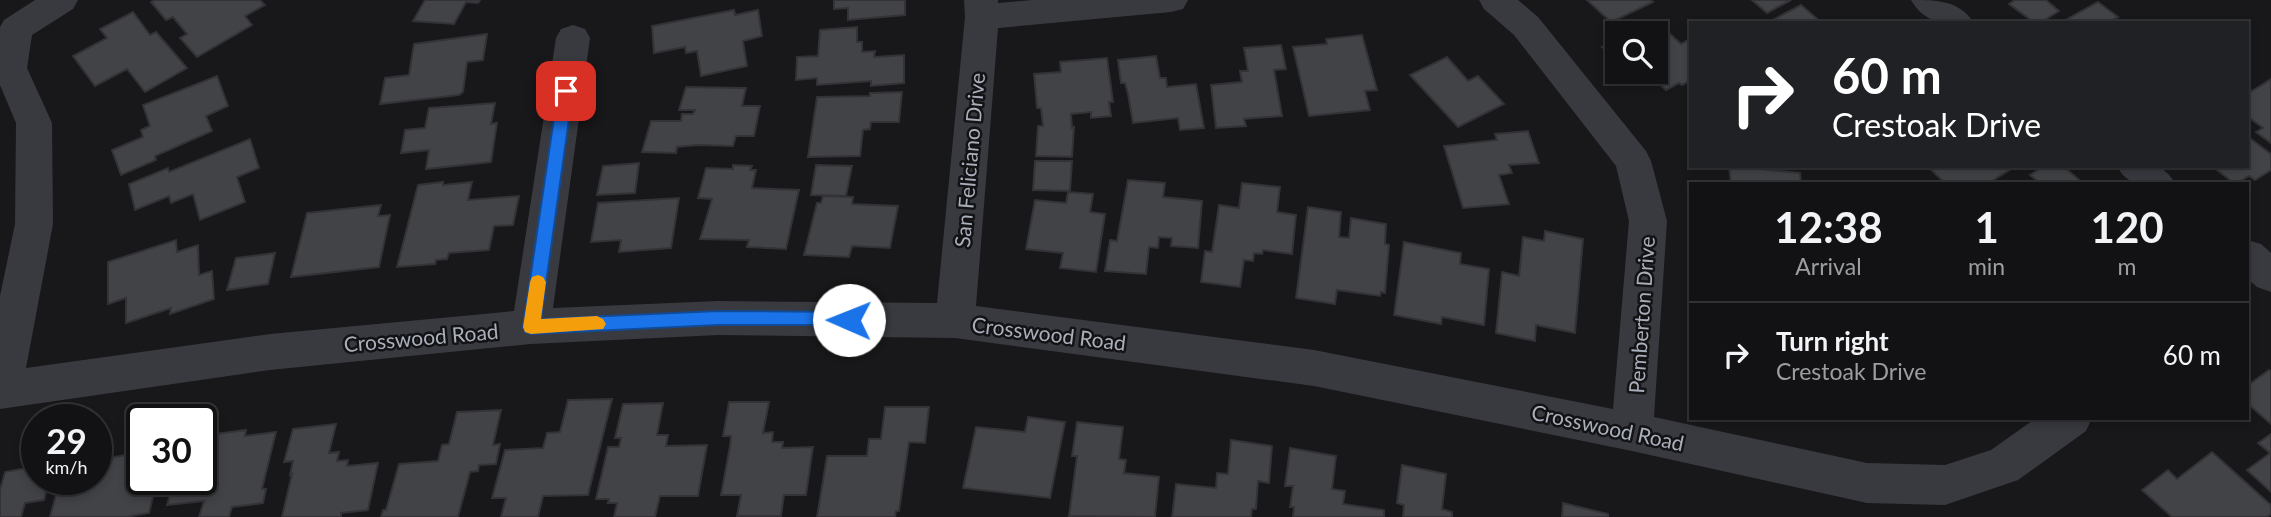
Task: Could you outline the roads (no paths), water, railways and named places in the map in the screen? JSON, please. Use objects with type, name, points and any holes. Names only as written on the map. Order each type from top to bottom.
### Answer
[{"type":"street","points":[[1,390],[34,224],[34,123],[10,68],[16,29],[61,0]]},
{"type":"street","points":[[981,8],[1171,0]]},
{"type":"street","name":"Pemberton Drive","points":[[1496,0],[1526,26],[1633,161],[1648,221],[1632,432]]},
{"type":"street","points":[[1928,0],[1954,21]]},
{"type":"street","name":"San Feliciano Drive","points":[[955,321],[981,8]]},
{"type":"street","points":[[531,327],[573,38]]},
{"type":"street","points":[[2137,168],[2155,182]]},
{"type":"street","points":[[2249,258],[2271,276],[2249,292]]},
{"type":"street","name":"Crosswood Road","points":[[1,390],[270,352],[531,327],[718,318],[955,321],[1314,368],[1867,482],[1945,485],[2003,466],[2068,420]]}]
